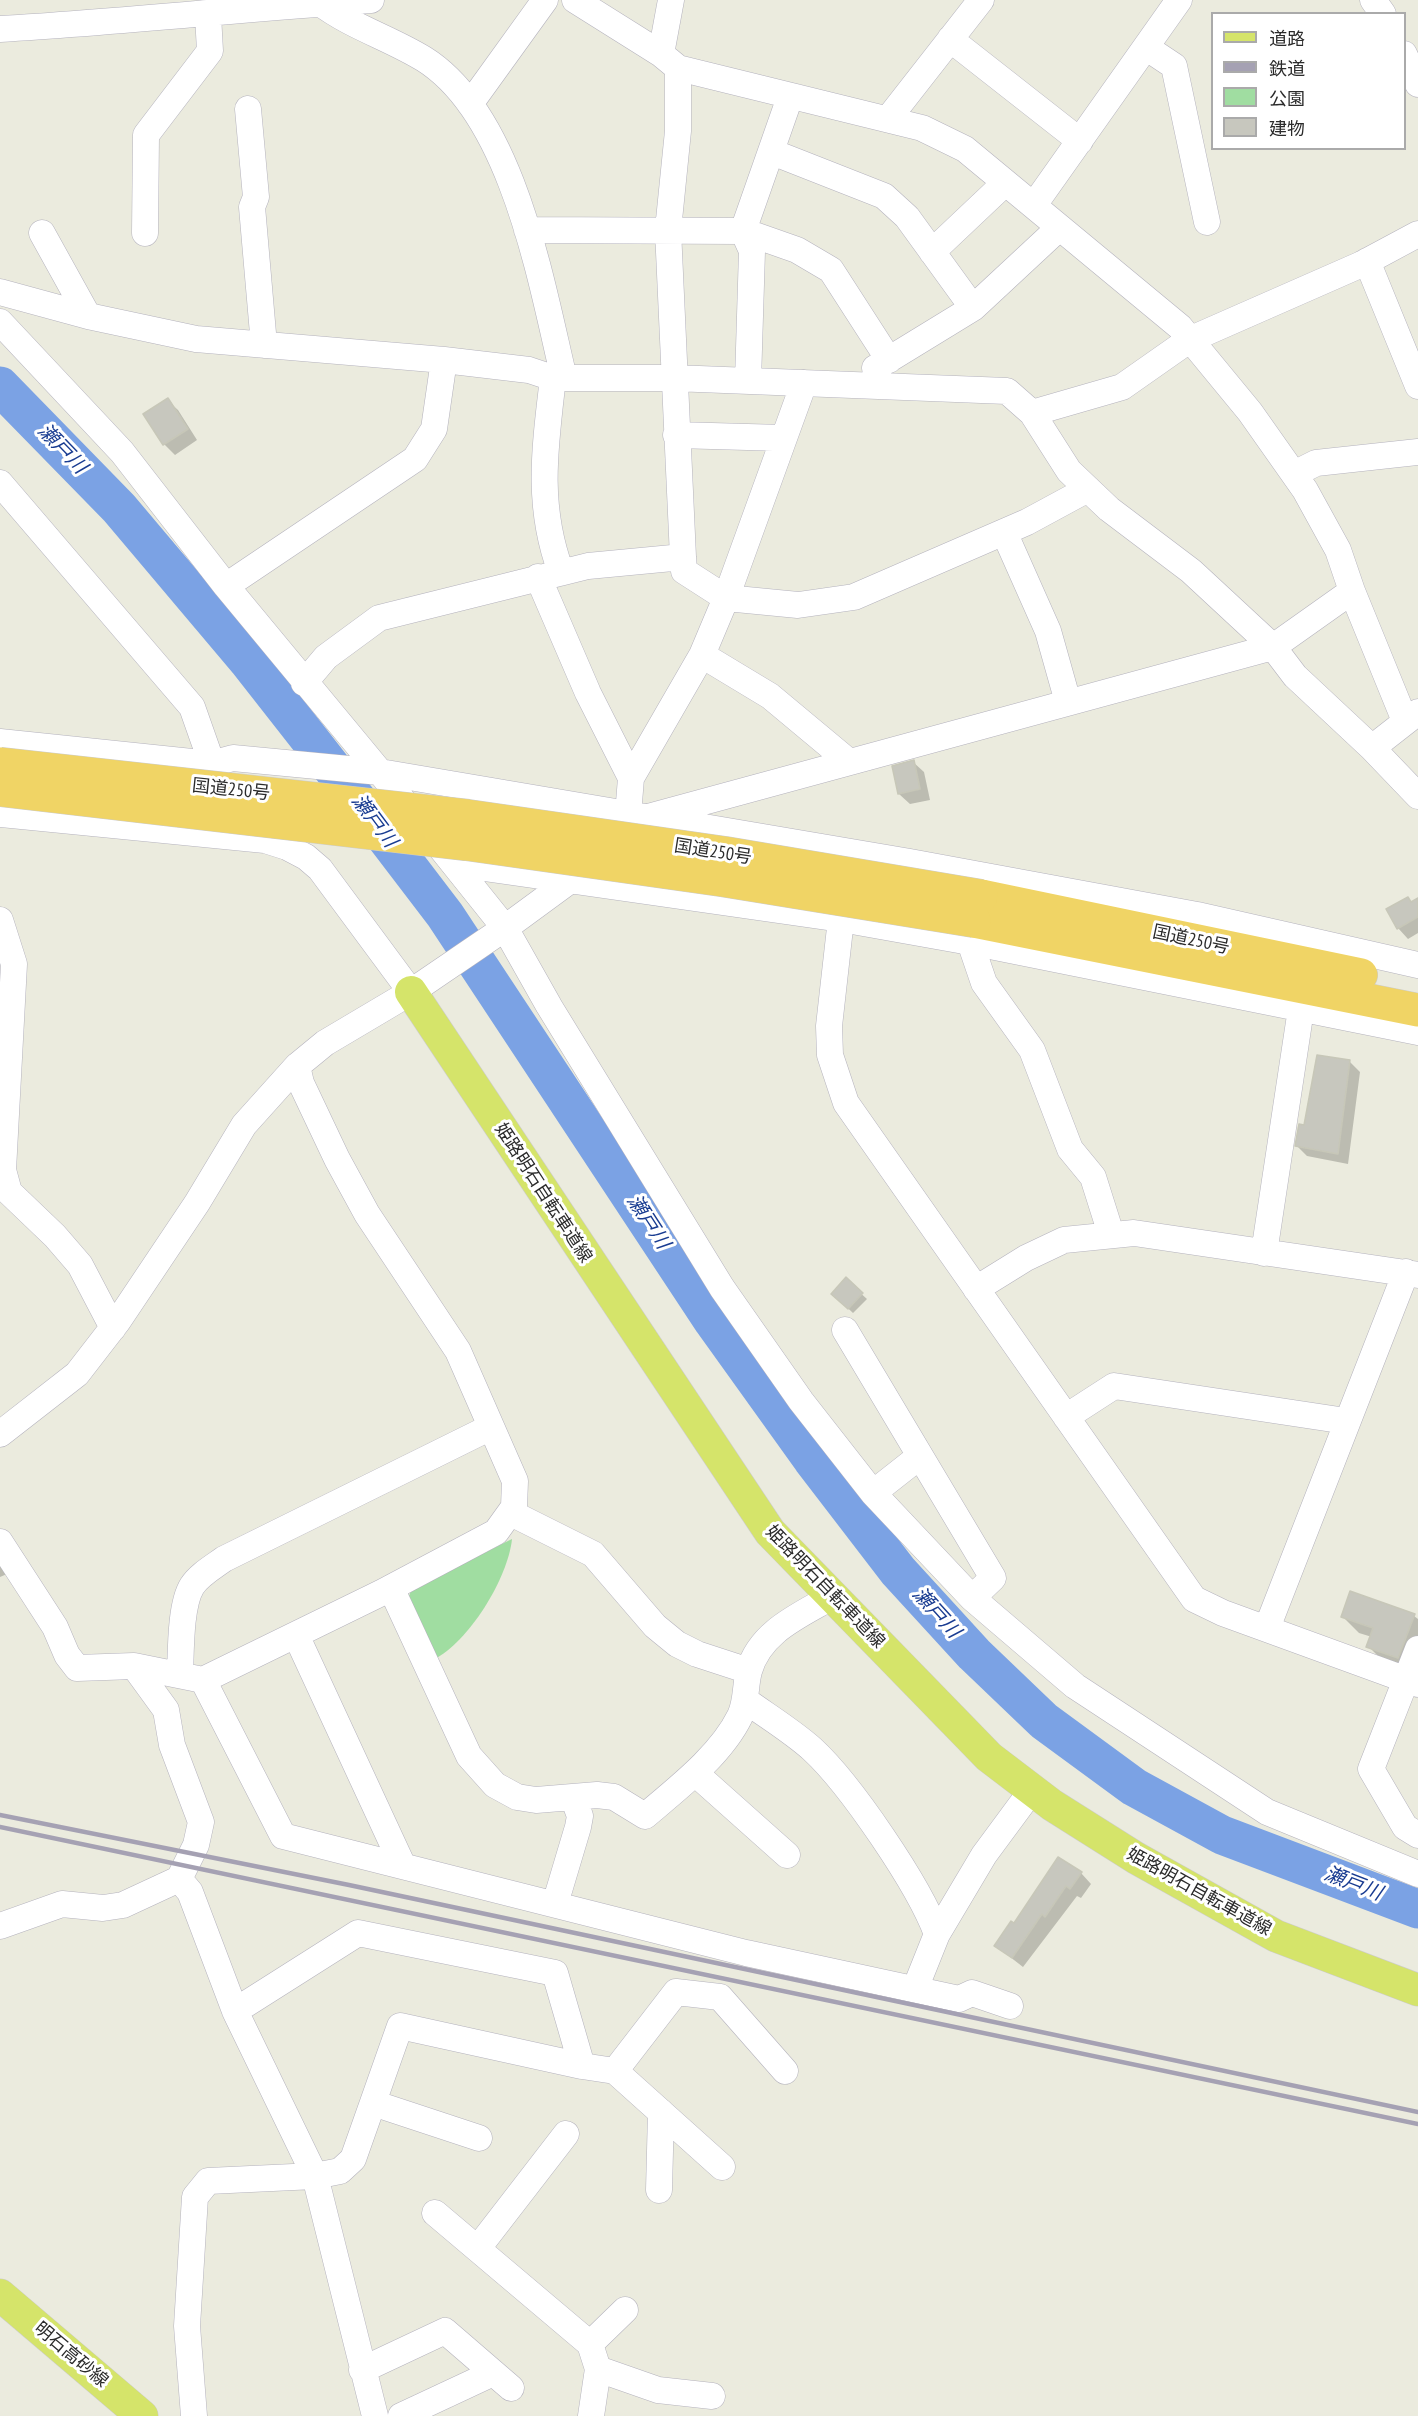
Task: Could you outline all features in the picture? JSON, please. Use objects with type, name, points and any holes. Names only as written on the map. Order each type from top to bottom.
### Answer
[{"type":"highway","name":"国道250号","points":[[0,764],[468,816],[725,853],[975,920],[1418,1010]]},
{"type":"highway","name":"国道250号","points":[[0,790],[466,844],[721,880],[1418,987]]},
{"type":"main road","name":"姫路明石自転車道線","points":[[415,989],[770,1532],[989,1757],[1032,1790],[1136,1858],[1276,1936],[1418,1990]]},
{"type":"main road","name":"明石高砂線","points":[[0,2295],[142,2416]]},
{"type":"street","points":[[0,29],[118,22],[179,14],[208,15],[371,0]]},
{"type":"street","points":[[470,104],[545,0]]},
{"type":"street","points":[[575,0],[670,61],[790,97],[922,128],[965,149],[1180,327],[1188,340],[1250,412],[1294,474],[1338,550],[1352,591],[1411,717],[1372,748]]},
{"type":"street","points":[[670,0],[670,61],[678,131],[668,231],[673,378],[684,571],[726,598],[798,605],[854,597],[1004,532],[1088,489]]},
{"type":"street","points":[[888,119],[981,0]]},
{"type":"street","points":[[1034,205],[1179,0]]},
{"type":"street","points":[[0,1434],[77,1374],[113,1328],[197,1203],[244,1125],[297,1066],[325,1043],[415,989],[505,928],[640,829],[632,778],[588,693],[549,575],[551,543],[542,480],[559,378],[527,230],[509,175],[470,104],[460,91],[425,59],[343,20],[320,3]]},
{"type":"street","points":[[145,233],[146,135],[210,51],[208,15]]},
{"type":"street","points":[[950,39],[1080,141]]},
{"type":"street","points":[[1147,48],[1173,66],[1207,222]]},
{"type":"street","points":[[1406,58],[1418,84]]},
{"type":"street","points":[[748,381],[752,251],[743,231],[790,97]]},
{"type":"street","points":[[248,109],[256,197],[252,207],[264,345]]},
{"type":"street","points":[[772,152],[884,196],[899,208],[973,308]]},
{"type":"street","points":[[932,252],[1005,183]]},
{"type":"street","points":[[846,385],[973,308],[1059,228]]},
{"type":"street","points":[[527,230],[743,231],[797,250],[831,270],[889,360]]},
{"type":"street","points":[[42,233],[88,316]]},
{"type":"street","points":[[1032,412],[1122,387],[1188,340],[1367,261],[1418,234]]},
{"type":"street","points":[[1367,261],[1418,386]]},
{"type":"street","points":[[0,292],[88,316],[196,339],[444,360],[529,370],[559,378],[673,378],[1007,391],[1032,412],[1069,471],[1109,509],[1191,571],[1273,646],[1294,676],[1372,748],[1418,796]]},
{"type":"street","points":[[0,322],[122,452],[304,683],[456,864],[505,928],[549,1006],[722,1288],[801,1401],[873,1493],[972,1598],[1075,1686],[1268,1812],[1407,1870],[1411,1831],[1371,1769],[1412,1682],[1418,1649]]},
{"type":"street","points":[[226,586],[415,459],[434,429],[444,360]]},
{"type":"street","points":[[632,778],[702,655],[726,598],[804,383]]},
{"type":"street","points":[[676,435],[783,438]]},
{"type":"street","points":[[1294,474],[1316,463],[1418,452]]},
{"type":"street","points":[[0,483],[192,707],[222,761],[241,837]]},
{"type":"street","points":[[1004,532],[1048,631],[1068,702]]},
{"type":"street","points":[[304,683],[326,657],[379,618],[549,575],[616,562],[683,557]]},
{"type":"street","points":[[638,816],[1273,646],[1352,591]]},
{"type":"street","points":[[702,655],[770,696],[848,761]]},
{"type":"street","points":[[0,742],[380,772],[910,862],[1197,915],[1418,965]]},
{"type":"street","points":[[0,814],[241,837],[287,847],[306,857],[320,869],[415,989]]},
{"type":"street","points":[[910,862],[975,920],[984,983],[1032,1050],[1070,1149],[1093,1177],[1111,1234]]},
{"type":"street","points":[[456,864],[572,879],[841,920],[975,920],[1302,1009],[1418,1032]]},
{"type":"street","points":[[0,920],[14,964],[3,1170],[9,1192],[55,1236],[80,1265],[113,1328]]},
{"type":"street","points":[[841,920],[829,1026],[829,1046],[846,1103],[1194,1599],[1223,1613],[1412,1682]]},
{"type":"street","points":[[1264,1253],[1302,1009]]},
{"type":"street","points":[[0,1542],[55,1628],[67,1655],[77,1668],[134,1666],[191,1677],[296,1635],[391,1588],[496,1532],[511,1513],[514,1507],[515,1480],[458,1351],[367,1214],[337,1159],[301,1083],[297,1066]]},
{"type":"street","points":[[976,1289],[1026,1257],[1064,1240],[1134,1233],[1412,1274],[1346,1421],[1267,1628]]},
{"type":"street","points":[[845,1330],[993,1578],[972,1598]]},
{"type":"street","points":[[1066,1417],[1114,1386],[1346,1421]]},
{"type":"street","points":[[491,1426],[224,1559],[206,1571],[191,1587],[186,1608],[191,1677],[283,1836],[402,1864],[746,1953],[958,1999],[972,1993],[1010,2006]]},
{"type":"street","points":[[873,1493],[920,1456]]},
{"type":"street","points":[[511,1513],[593,1554],[655,1626],[677,1644],[697,1654],[749,1671]]},
{"type":"street","points":[[391,1588],[469,1756],[495,1785],[517,1797],[536,1800],[614,1797],[645,1816],[695,1773],[741,1715],[749,1671],[763,1644],[782,1625],[833,1596]]},
{"type":"street","points":[[296,1635],[402,1864]]},
{"type":"street","points":[[0,1926],[62,1904],[104,1908],[123,1905],[179,1880],[196,1845],[201,1822],[172,1745],[166,1710],[134,1666]]},
{"type":"street","points":[[745,1701],[811,1748],[823,1761],[865,1814],[919,1895],[937,1934]]},
{"type":"street","points":[[695,1773],[787,1855]]},
{"type":"street","points":[[915,1989],[937,1934],[984,1855],[1032,1790]]},
{"type":"street","points":[[555,1904],[580,1816],[573,1797]]},
{"type":"street","points":[[179,1880],[190,1892],[235,2011],[315,2176],[375,2416]]},
{"type":"street","points":[[235,2011],[358,1933],[555,1973],[582,2066]]},
{"type":"street","points":[[615,2071],[676,1992],[720,1997],[785,2070]]},
{"type":"street","points":[[194,2416],[187,2326],[195,2197],[208,2181],[315,2176],[340,2171],[353,2159],[400,2026],[582,2066],[615,2071],[722,2167]]},
{"type":"street","points":[[373,2103],[479,2138]]},
{"type":"street","points":[[659,2190],[661,2112]]},
{"type":"street","points":[[478,2248],[567,2134]]},
{"type":"street","points":[[435,2213],[590,2344],[598,2369],[591,2416]]},
{"type":"street","points":[[590,2344],[625,2310]]},
{"type":"street","points":[[362,2370],[445,2331],[502,2380],[401,2416]]},
{"type":"street","points":[[598,2369],[658,2390],[712,2396]]},
{"type":"green space","points":[[512,1539],[509,1555],[495,1590],[473,1624],[447,1651],[433,1660],[406,1604],[412,1588]]},
{"type":"building","points":[[168,398],[188,429],[163,445],[143,414]]},
{"type":"building","points":[[914,760],[920,789],[898,794],[892,766]]},
{"type":"building","points":[[1408,897],[1411,902],[1418,898],[1418,917],[1397,929],[1386,909]]},
{"type":"building","points":[[1317,1055],[1350,1060],[1338,1154],[1295,1146],[1299,1124],[1304,1125]]},
{"type":"building","points":[[846,1277],[863,1293],[848,1309],[831,1294]]},
{"type":"building","points":[[1350,1591],[1415,1614],[1398,1658],[1366,1647],[1373,1628],[1341,1617]]},
{"type":"building","points":[[1058,1857],[1082,1872],[1070,1889],[1066,1886],[1045,1917],[1042,1914],[1012,1958],[994,1946],[1011,1921],[1014,1923]]},
{"type":"waterway","name":"瀬戸川","points":[[0,386],[119,508],[249,662],[358,801],[445,915],[713,1321],[812,1459],[898,1571],[974,1654],[1044,1721],[1134,1787],[1222,1835],[1418,1909]]},
{"type":"railway","points":[[0,1815],[349,1885],[1418,2112]]},
{"type":"railway","points":[[0,1827],[1418,2124]]}]
